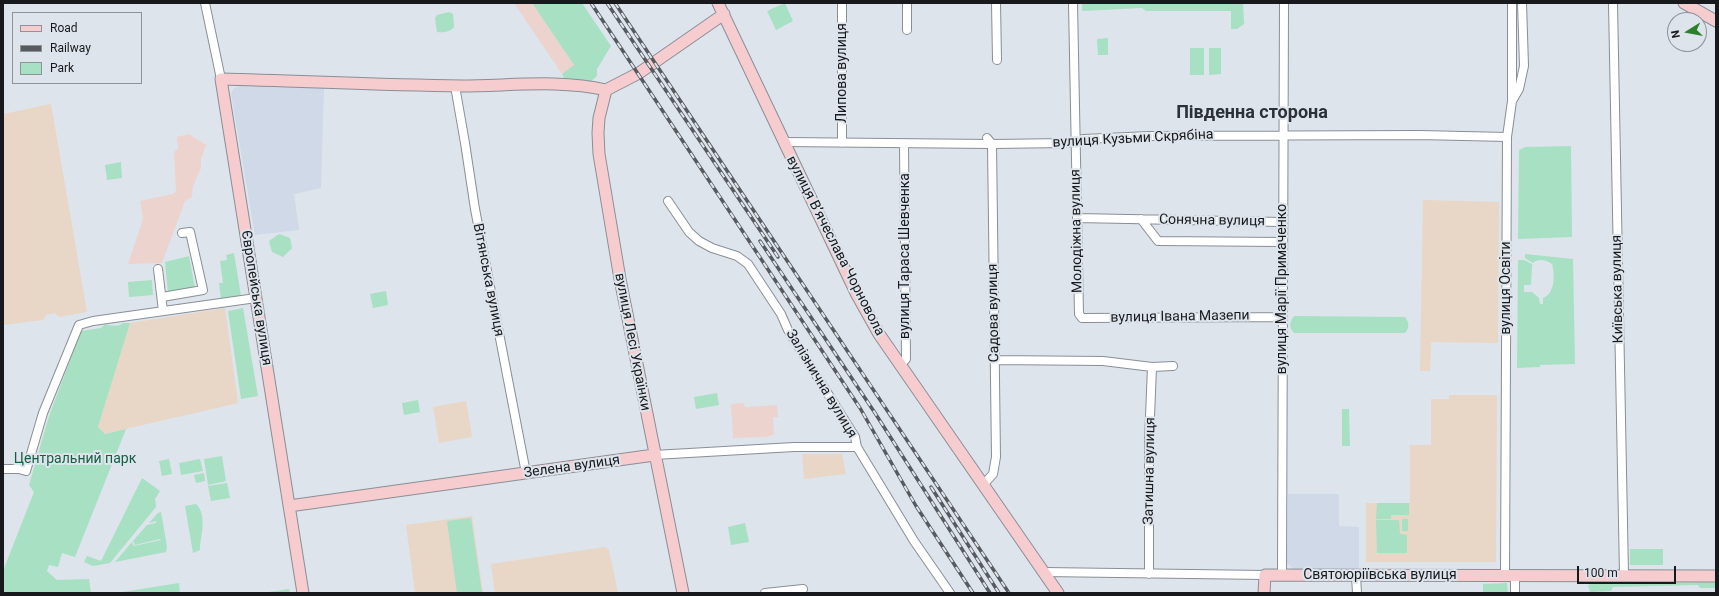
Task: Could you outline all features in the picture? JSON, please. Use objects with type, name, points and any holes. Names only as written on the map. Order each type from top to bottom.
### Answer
[{"type":"street","name":"Європейська вулиця","points":[[205,3],[221,78],[303,593]]},
{"type":"street","name":"вулиця Вʼячеслава Чорновола","points":[[718,3],[856,293],[879,334],[1058,593]]},
{"type":"street","name":"Липова вулиця","points":[[842,3],[842,143]]},
{"type":"street","points":[[907,3],[907,30]]},
{"type":"street","points":[[996,3],[997,60]]},
{"type":"street","name":"Молодіжна вулиця","points":[[1073,3],[1079,314]]},
{"type":"street","name":"вулиця Марії Примаченко","points":[[1282,575],[1282,135],[1284,3]]},
{"type":"street","points":[[1512,3],[1512,101]]},
{"type":"street","name":"вулиця Освіти","points":[[1515,593],[1510,575],[1507,137],[1512,101],[1519,89],[1524,66],[1522,3]]},
{"type":"street","name":"Київська вулиця","points":[[1613,3],[1624,575]]},
{"type":"street","points":[[1684,3],[1716,21]]},
{"type":"street","points":[[221,78],[455,86],[565,84],[590,86],[606,90],[632,77],[724,14]]},
{"type":"street","name":"Вітянська вулиця","points":[[455,86],[475,209],[526,473]]},
{"type":"street","name":"вулиця Лесі Українки","points":[[606,90],[599,118],[599,154],[620,279],[682,593]]},
{"type":"street","name":"вулиця Кузьми Скрябіна","points":[[784,142],[904,144],[989,141],[1066,143],[1075,141],[1149,136],[1282,135],[1420,135],[1507,137]]},
{"type":"street","name":"Садова вулиця","points":[[983,485],[993,474],[996,457],[989,141]]},
{"type":"street","name":"вулиця Тараса Шевченка","points":[[900,366],[906,359],[904,144]]},
{"type":"street","name":"Залізнична вулиця","points":[[668,201],[689,232],[699,241],[712,248],[737,256],[748,264],[781,314],[796,344],[855,437],[857,447],[914,541],[950,593]]},
{"type":"street","name":"Сонячна вулиця","points":[[1077,218],[1282,222]]},
{"type":"street","name":"Сонячна вулиця","points":[[1142,219],[1158,241],[1282,242]]},
{"type":"street","points":[[162,298],[203,290],[190,232],[182,233]]},
{"type":"street","points":[[158,270],[163,311]]},
{"type":"street","points":[[3,469],[19,469],[26,471],[48,401],[79,325],[93,321],[256,298]]},
{"type":"street","name":"вулиця Івана Мазепи","points":[[1079,314],[1082,318],[1282,317]]},
{"type":"street","points":[[995,360],[1103,361],[1152,367],[1173,366]]},
{"type":"street","name":"Затишна вулиця","points":[[1149,574],[1149,441],[1152,367]]},
{"type":"street","name":"Зелена вулиця","points":[[289,506],[654,455],[758,448],[857,447]]},
{"type":"street","name":"Святоюріївська вулиця","points":[[1044,572],[1356,576],[1716,576]]},
{"type":"street","points":[[1264,593],[1265,575]]},
{"type":"street","points":[[1356,576],[1357,593]]},
{"type":"street","points":[[765,593],[803,589]]},
{"type":"shaded area","points":[[514,3],[532,3],[574,65],[562,74]]},
{"type":"shaded area","points":[[240,85],[324,87],[321,188],[294,194],[299,230],[255,235],[231,94],[233,89]]},
{"type":"shaded area","points":[[51,104],[87,312],[59,317],[55,313],[46,315],[43,320],[3,325],[3,114]]},
{"type":"shaded area","points":[[189,134],[206,145],[201,159],[201,168],[193,186],[192,197],[185,201],[162,263],[128,264],[143,219],[140,201],[173,194],[176,191],[174,152],[178,149],[177,137]]},
{"type":"shaded area","points":[[1423,200],[1499,202],[1498,343],[1431,342],[1430,371],[1420,371]]},
{"type":"shaded area","points":[[225,308],[238,403],[104,434],[98,427],[130,323]]},
{"type":"shaded area","points":[[1449,395],[1497,395],[1496,562],[1366,562],[1366,503],[1410,503],[1410,445],[1431,445],[1431,399],[1449,399]]},
{"type":"shaded area","points":[[466,401],[472,437],[439,443],[433,407]]},
{"type":"shaded area","points":[[744,403],[745,407],[777,405],[778,417],[773,417],[774,435],[767,437],[733,438],[731,404]]},
{"type":"shaded area","points":[[802,454],[842,454],[846,474],[804,479]]},
{"type":"shaded area","points":[[1288,494],[1339,494],[1339,526],[1359,527],[1359,569],[1294,569],[1287,563]]},
{"type":"shaded area","points":[[472,516],[483,593],[415,593],[406,525]]},
{"type":"shaded area","points":[[605,547],[609,550],[618,593],[495,593],[491,564]]},
{"type":"green space","points":[[532,3],[582,3],[611,46],[597,69],[597,76],[588,84],[566,82],[562,74],[574,65]]},
{"type":"green space","points":[[785,3],[793,21],[776,30],[767,11]]},
{"type":"green space","points":[[1082,3],[1243,3],[1244,24],[1237,29],[1231,29],[1231,11],[1146,11],[1142,8],[1082,11]]},
{"type":"green space","points":[[449,12],[453,14],[454,27],[446,32],[437,32],[435,18],[437,15]]},
{"type":"green space","points":[[1108,38],[1108,55],[1098,55],[1097,39]]},
{"type":"green space","points":[[1190,48],[1204,48],[1204,75],[1190,75]]},
{"type":"green space","points":[[1209,48],[1221,48],[1221,74],[1209,75]]},
{"type":"green space","points":[[1571,146],[1572,237],[1518,239],[1519,150],[1525,147]]},
{"type":"green space","points":[[121,162],[122,178],[107,180],[105,165]]},
{"type":"green space","points":[[279,234],[290,238],[292,248],[283,257],[272,252],[269,241]]},
{"type":"green space","points":[[234,253],[241,296],[221,299],[219,283],[223,283],[220,261],[227,260],[226,255]]},
{"type":"green space","points":[[1525,254],[1573,259],[1575,364],[1540,365],[1540,367],[1517,368],[1518,260],[1524,260],[1532,264],[1531,285],[1524,285],[1524,292],[1532,292],[1539,298],[1540,304],[1543,304],[1543,298],[1550,292],[1554,278],[1552,264],[1542,260],[1538,260],[1533,263],[1525,258]]},
{"type":"green space","points":[[189,256],[195,288],[168,293],[165,262]]},
{"type":"green space","points":[[152,280],[153,295],[129,297],[128,282]]},
{"type":"green space","points":[[386,291],[388,305],[373,308],[370,294]]},
{"type":"green space","points":[[243,308],[258,396],[241,399],[228,311]]},
{"type":"green space","points":[[1294,316],[1405,317],[1408,327],[1405,333],[1294,333],[1290,325]]},
{"type":"green space","name":"Центральний парк","points":[[123,323],[130,323],[98,427],[105,434],[126,429],[75,557],[62,553],[58,567],[49,565],[47,571],[57,580],[89,579],[91,593],[3,593],[3,571],[34,492],[29,485],[49,416],[81,331],[101,328],[105,324],[114,326]]},
{"type":"green space","points":[[717,393],[719,405],[696,409],[694,397]]},
{"type":"green space","points":[[418,400],[420,412],[404,415],[402,403]]},
{"type":"green space","points":[[1342,409],[1349,409],[1350,446],[1342,446]]},
{"type":"green space","points":[[222,456],[226,481],[208,485],[204,459]]},
{"type":"green space","points":[[169,459],[172,474],[162,476],[159,461]]},
{"type":"green space","points":[[200,459],[203,471],[181,475],[179,463]]},
{"type":"green space","points":[[204,473],[205,481],[196,483],[194,475]]},
{"type":"green space","points":[[142,478],[160,491],[155,499],[156,507],[110,563],[93,566],[84,562],[87,556],[101,561]]},
{"type":"green space","points":[[227,483],[230,498],[211,501],[208,486]]},
{"type":"green space","points":[[1377,503],[1409,503],[1409,515],[1391,515],[1391,519],[1376,519]]},
{"type":"green space","points":[[196,504],[200,509],[203,520],[200,550],[193,553],[185,506]]},
{"type":"green space","points":[[161,512],[167,547],[166,552],[115,562],[132,542],[134,546],[161,540],[135,545],[133,541],[147,525],[156,523],[156,521],[149,523],[158,513]]},
{"type":"green space","points":[[471,518],[482,593],[457,593],[447,521]]},
{"type":"green space","points":[[1402,519],[1408,519],[1408,531],[1402,531]]},
{"type":"green space","points":[[1376,520],[1399,520],[1400,534],[1407,535],[1407,553],[1377,553]]},
{"type":"green space","points":[[745,523],[749,542],[731,545],[728,527]]},
{"type":"green space","points":[[1630,549],[1663,549],[1663,565],[1630,565]]},
{"type":"green space","points":[[1716,582],[1716,588],[1700,588],[1698,585],[1613,587],[1611,591],[1590,592],[1588,585],[1593,583]]},
{"type":"green space","points":[[179,583],[180,593],[116,593]]},
{"type":"green space","points":[[1507,583],[1508,593],[1483,593],[1483,584]]},
{"type":"green space","points":[[289,589],[290,593],[262,593]]},
{"type":"railway","points":[[591,3],[860,408],[916,506],[973,593]]},
{"type":"railway","points":[[607,3],[778,257]]},
{"type":"railway","points":[[615,3],[1009,593]]},
{"type":"railway","points":[[760,241],[875,413],[990,593]]},
{"type":"railway","points":[[931,487],[999,593]]},
{"type":"district","name":"Південна сторона","points":[[1252,113]]}]
